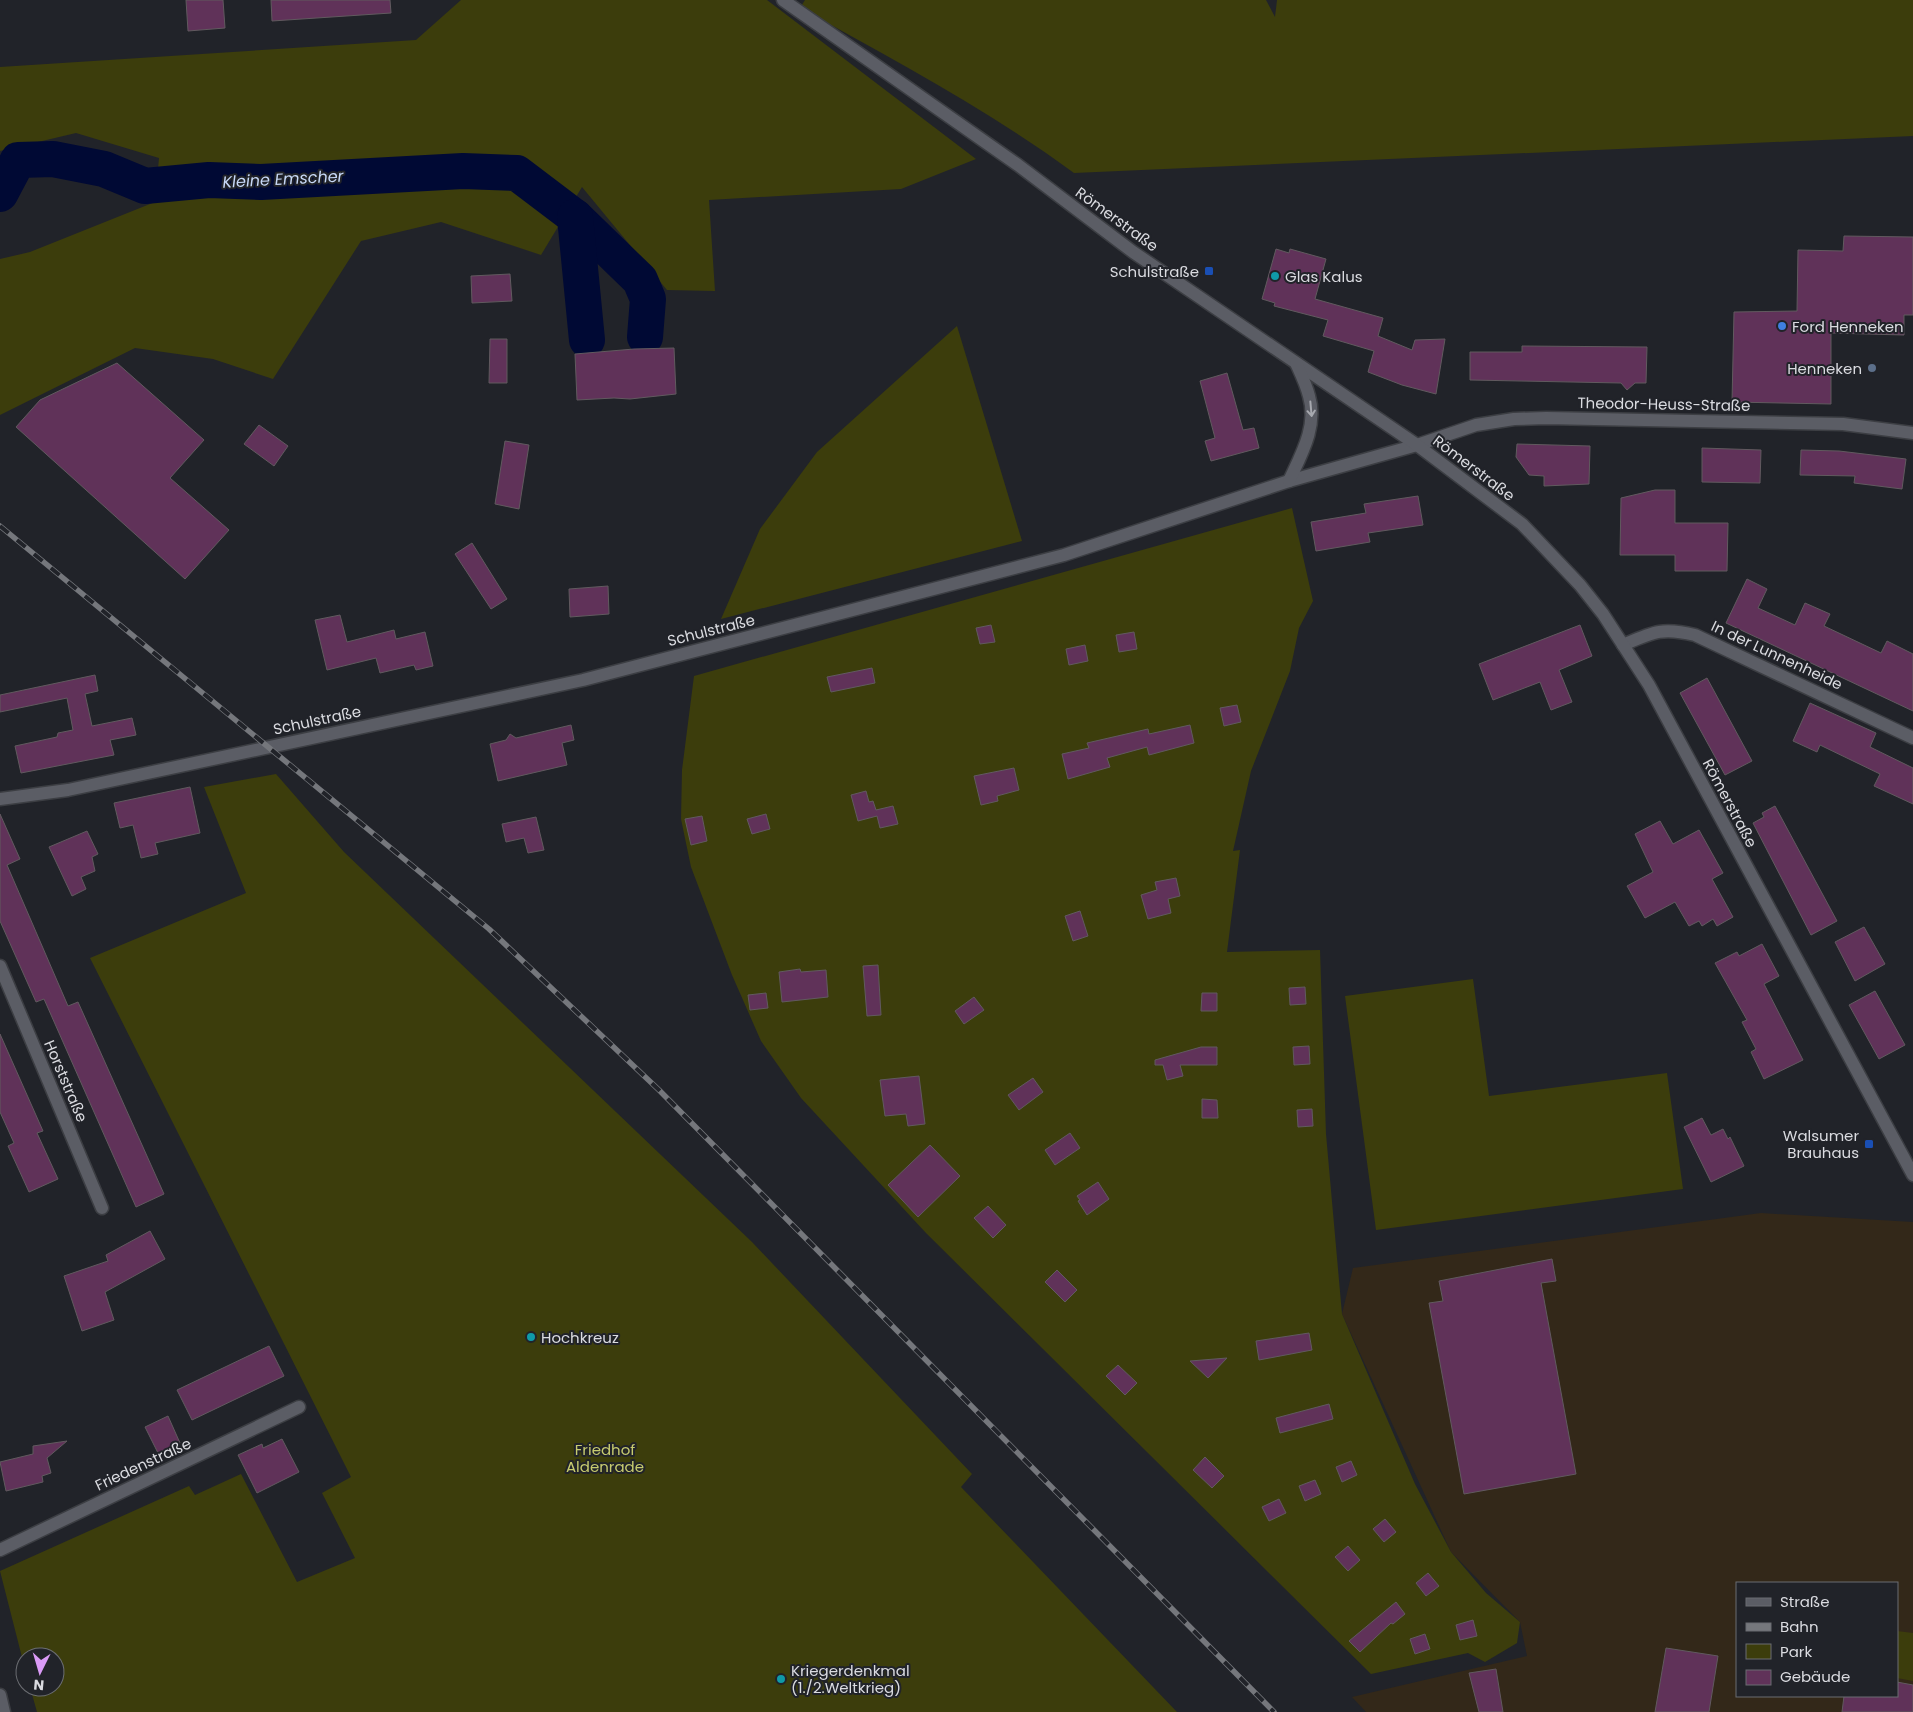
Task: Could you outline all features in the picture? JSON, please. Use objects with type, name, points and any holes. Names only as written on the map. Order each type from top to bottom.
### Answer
[{"type":"street","name":"Römerstraße","points":[[783,0],[1018,165],[1125,246],[1417,445],[1522,524],[1580,585],[1623,644],[1650,686],[1913,1175]]},
{"type":"street","points":[[1289,481],[1304,450],[1312,418],[1310,397],[1296,363]]},
{"type":"street","name":"Theodor-Heuss-Straße","points":[[1417,445],[1476,425],[1514,419],[1538,418],[1842,424],[1913,433]]},
{"type":"street","name":"Schulstraße","points":[[0,799],[68,790],[582,680],[1064,555],[1289,481],[1417,445]]},
{"type":"street","name":"In der Lunnenheide","points":[[1623,644],[1656,631],[1676,630],[1695,635],[1913,738]]},
{"type":"street","name":"Horststraße","points":[[0,966],[102,1208]]},
{"type":"street","name":"Friedenstraße","points":[[0,1550],[299,1407]]},
{"type":"street","points":[[0,1695],[4,1712]]},
{"type":"shaded area","points":[[1761,1213],[1913,1222],[1913,1712],[1366,1712],[1352,1697],[1527,1656],[1520,1622],[1451,1552],[1342,1314],[1353,1268]]},
{"type":"green space","points":[[461,0],[767,0],[976,159],[901,189],[709,200],[715,291],[667,290],[582,187],[541,255],[441,222],[361,241],[273,379],[213,359],[135,348],[0,415],[0,259],[30,252],[155,202],[159,158],[76,133],[0,151],[0,67],[416,40]]},
{"type":"green space","points":[[805,0],[1266,0],[1275,17],[1277,0],[1913,0],[1913,136],[1074,173],[974,107],[905,66],[800,8]]},
{"type":"green space","points":[[957,326],[1022,541],[721,619],[760,529],[817,452]]},
{"type":"green space","points":[[1292,508],[1313,601],[1299,628],[1290,671],[1251,771],[1233,851],[1240,850],[1227,952],[1320,950],[1326,1134],[1342,1314],[1415,1484],[1451,1552],[1486,1593],[1520,1622],[1517,1643],[1485,1662],[1468,1653],[1371,1674],[926,1233],[801,1098],[761,1041],[732,975],[691,867],[681,819],[682,770],[694,676]]},
{"type":"green space","name":"Friedhof Aldenrade","points":[[276,774],[344,852],[752,1242],[972,1474],[961,1487],[1177,1712],[37,1712],[33,1697],[65,1697],[65,1647],[19,1647],[0,1571],[189,1486],[195,1495],[241,1474],[297,1582],[355,1558],[322,1493],[351,1477],[90,958],[246,893],[204,787]]},
{"type":"green space","points":[[1473,979],[1489,1096],[1667,1073],[1683,1189],[1376,1230],[1345,996]]},
{"type":"green space","points":[[1898,1631],[1913,1633],[1913,1681],[1898,1678]]},
{"type":"building","points":[[186,0],[223,0],[225,28],[188,31]]},
{"type":"building","points":[[271,0],[390,0],[391,13],[272,21]]},
{"type":"building","name":"Ford Henneken","points":[[1844,236],[1913,237],[1913,315],[1904,315],[1904,335],[1831,333],[1831,404],[1732,402],[1734,312],[1797,311],[1798,250],[1843,251]]},
{"type":"building","points":[[1276,249],[1289,253],[1290,249],[1326,259],[1315,299],[1383,318],[1378,336],[1412,350],[1415,340],[1445,339],[1436,394],[1402,385],[1368,372],[1374,351],[1323,336],[1328,320],[1274,306],[1275,303],[1262,299]]},
{"type":"building","points":[[510,274],[512,301],[472,303],[471,276]]},
{"type":"building","points":[[490,339],[507,339],[507,383],[489,383]]},
{"type":"building","points":[[1522,346],[1647,347],[1646,383],[1635,383],[1627,390],[1621,383],[1470,380],[1470,352],[1522,352]]},
{"type":"building","points":[[674,348],[676,394],[630,399],[577,400],[575,354]]},
{"type":"building","points":[[117,363],[204,440],[170,478],[229,530],[185,579],[16,427],[40,400]]},
{"type":"building","points":[[1227,373],[1243,430],[1254,428],[1259,448],[1211,461],[1205,441],[1215,438],[1200,381]]},
{"type":"building","points":[[259,425],[288,446],[274,466],[244,444]]},
{"type":"building","points":[[505,441],[529,445],[519,509],[495,504]]},
{"type":"building","points":[[1517,444],[1590,446],[1589,484],[1544,486],[1544,476],[1529,475],[1516,457]]},
{"type":"building","points":[[1702,448],[1761,450],[1760,483],[1702,482]]},
{"type":"building","points":[[1801,450],[1839,451],[1906,459],[1902,489],[1854,483],[1855,476],[1800,475]]},
{"type":"building","points":[[1655,490],[1675,490],[1675,523],[1728,523],[1727,571],[1675,571],[1675,555],[1620,555],[1621,498]]},
{"type":"building","points":[[1418,496],[1423,525],[1368,533],[1370,542],[1316,551],[1311,522],[1366,513],[1364,504]]},
{"type":"building","points":[[472,543],[507,599],[491,609],[455,554]]},
{"type":"building","points":[[1747,579],[1767,589],[1758,608],[1795,625],[1805,603],[1830,614],[1824,626],[1881,653],[1887,641],[1913,654],[1913,711],[1726,623]]},
{"type":"building","points":[[608,586],[609,614],[570,617],[569,589]]},
{"type":"building","points":[[340,615],[347,642],[394,630],[396,639],[425,632],[433,666],[416,670],[414,665],[380,673],[376,658],[327,670],[315,620]]},
{"type":"building","points":[[991,625],[995,642],[980,644],[976,628]]},
{"type":"building","points":[[1580,625],[1592,656],[1559,670],[1572,702],[1551,710],[1540,682],[1493,700],[1479,664]]},
{"type":"building","points":[[1134,632],[1137,649],[1119,652],[1116,635]]},
{"type":"building","points":[[1085,645],[1088,661],[1069,665],[1066,649]]},
{"type":"building","points":[[872,668],[875,683],[831,692],[827,677]]},
{"type":"building","points":[[95,675],[98,691],[85,694],[92,726],[132,718],[136,735],[110,740],[114,755],[21,773],[15,746],[57,737],[58,733],[73,730],[67,698],[0,712],[0,695]]},
{"type":"building","points":[[1707,678],[1752,761],[1725,775],[1680,693]]},
{"type":"building","points":[[1810,703],[1876,733],[1870,747],[1913,768],[1913,804],[1874,786],[1880,774],[1820,745],[1817,752],[1793,741]]},
{"type":"building","points":[[1237,705],[1241,722],[1224,726],[1220,708]]},
{"type":"building","points":[[571,725],[574,740],[562,743],[567,765],[498,781],[490,744],[506,740],[510,734],[516,738]]},
{"type":"building","points":[[1190,725],[1194,743],[1149,755],[1147,747],[1107,758],[1110,767],[1068,779],[1062,754],[1089,748],[1087,743],[1148,729],[1149,734]]},
{"type":"building","points":[[1014,768],[1019,790],[997,796],[998,801],[981,805],[974,776]]},
{"type":"building","points":[[190,787],[200,833],[155,843],[158,854],[141,858],[133,825],[120,828],[114,803]]},
{"type":"building","points":[[866,791],[869,802],[873,801],[876,810],[893,806],[898,824],[880,828],[877,816],[858,821],[851,795]]},
{"type":"building","points":[[1775,806],[1837,921],[1811,935],[1753,823],[1764,817],[1762,813]]},
{"type":"building","points":[[0,814],[20,859],[7,865],[68,1006],[78,1002],[164,1194],[136,1207],[44,999],[36,1002],[0,921]]},
{"type":"building","points":[[766,814],[770,829],[752,834],[747,819]]},
{"type":"building","points":[[702,816],[707,841],[691,845],[685,819]]},
{"type":"building","points":[[536,817],[544,850],[528,853],[524,838],[506,842],[502,824]]},
{"type":"building","points":[[1660,821],[1673,844],[1699,830],[1723,873],[1712,879],[1733,917],[1717,926],[1713,919],[1702,926],[1699,921],[1689,926],[1675,902],[1645,918],[1627,886],[1653,872],[1635,834]]},
{"type":"building","points":[[87,831],[98,854],[92,857],[95,871],[81,877],[86,889],[72,896],[49,847]]},
{"type":"building","points":[[1176,878],[1180,896],[1168,899],[1171,913],[1148,919],[1141,895],[1157,890],[1155,882]]},
{"type":"building","points":[[1080,911],[1088,936],[1073,941],[1065,916]]},
{"type":"building","points":[[1864,927],[1885,964],[1855,981],[1835,942]]},
{"type":"building","points":[[1762,944],[1779,976],[1764,984],[1803,1060],[1764,1079],[1751,1052],[1756,1049],[1742,1022],[1747,1020],[1715,963],[1737,952],[1739,956]]},
{"type":"building","points":[[878,965],[881,1015],[867,1016],[863,966]]},
{"type":"building","points":[[800,969],[801,972],[826,970],[828,997],[782,1002],[779,972]]},
{"type":"building","points":[[1305,987],[1306,1004],[1290,1005],[1289,988]]},
{"type":"building","points":[[1875,991],[1905,1045],[1879,1059],[1849,1005]]},
{"type":"building","points":[[766,993],[768,1008],[750,1010],[748,995]]},
{"type":"building","points":[[1202,993],[1217,993],[1217,1011],[1201,1011]]},
{"type":"building","points":[[974,997],[984,1010],[964,1024],[955,1011]]},
{"type":"building","points":[[0,1034],[43,1131],[37,1133],[58,1179],[29,1192],[8,1146],[14,1143],[0,1112]]},
{"type":"building","points":[[1309,1046],[1310,1064],[1294,1065],[1293,1047]]},
{"type":"building","points":[[1201,1047],[1217,1047],[1217,1065],[1180,1065],[1183,1076],[1167,1080],[1163,1065],[1155,1065],[1155,1060]]},
{"type":"building","points":[[919,1076],[925,1124],[908,1126],[906,1114],[885,1116],[880,1080]]},
{"type":"building","points":[[1033,1078],[1043,1092],[1019,1110],[1008,1095]]},
{"type":"building","points":[[1202,1099],[1217,1100],[1218,1118],[1202,1118]]},
{"type":"building","points":[[1312,1109],[1313,1126],[1298,1127],[1297,1110]]},
{"type":"building","points":[[1702,1118],[1711,1135],[1723,1129],[1728,1139],[1730,1137],[1744,1166],[1711,1182],[1684,1127]]},
{"type":"building","points":[[1070,1133],[1080,1148],[1055,1165],[1045,1150]]},
{"type":"building","points":[[930,1145],[960,1176],[918,1217],[888,1185]]},
{"type":"building","points":[[1098,1182],[1109,1199],[1087,1215],[1077,1196]]},
{"type":"building","points":[[988,1206],[1006,1225],[993,1238],[974,1218]]},
{"type":"building","points":[[150,1231],[165,1259],[105,1292],[114,1320],[82,1331],[64,1276],[108,1261],[106,1255]]},
{"type":"building","points":[[1552,1259],[1556,1281],[1541,1283],[1576,1474],[1464,1494],[1429,1303],[1443,1301],[1439,1281]]},
{"type":"building","points":[[1057,1270],[1077,1290],[1065,1302],[1045,1282]]},
{"type":"building","points":[[1309,1333],[1312,1350],[1259,1360],[1256,1341]]},
{"type":"building","points":[[269,1346],[284,1376],[192,1420],[177,1390]]},
{"type":"building","points":[[1227,1358],[1208,1378],[1190,1361]]},
{"type":"building","points":[[1118,1365],[1137,1383],[1125,1395],[1106,1376]]},
{"type":"building","points":[[1329,1404],[1333,1419],[1280,1433],[1276,1418]]},
{"type":"building","points":[[168,1416],[180,1443],[158,1453],[145,1427]]},
{"type":"building","points":[[282,1439],[299,1472],[257,1493],[238,1455],[262,1444],[263,1448]]},
{"type":"building","points":[[67,1441],[47,1458],[51,1473],[42,1476],[43,1482],[6,1491],[0,1462],[33,1454],[33,1446]]},
{"type":"building","points":[[1205,1457],[1224,1476],[1212,1488],[1193,1470]]},
{"type":"building","points":[[1351,1461],[1357,1475],[1342,1482],[1336,1467]]},
{"type":"building","points":[[1315,1480],[1321,1494],[1305,1501],[1299,1486]]},
{"type":"building","points":[[1279,1499],[1286,1513],[1269,1521],[1262,1507]]},
{"type":"building","points":[[1385,1519],[1396,1532],[1384,1542],[1373,1529]]},
{"type":"building","points":[[1348,1546],[1360,1560],[1348,1571],[1335,1557]]},
{"type":"building","points":[[1428,1573],[1439,1586],[1426,1596],[1416,1583]]},
{"type":"building","points":[[1396,1602],[1405,1614],[1393,1624],[1391,1623],[1360,1652],[1349,1641]]},
{"type":"building","points":[[1473,1620],[1477,1636],[1460,1640],[1456,1625]]},
{"type":"building","points":[[1425,1634],[1430,1649],[1415,1654],[1410,1639]]},
{"type":"building","points":[[1666,1648],[1718,1656],[1709,1712],[1655,1712]]},
{"type":"building","points":[[1496,1669],[1503,1712],[1479,1712],[1469,1673]]},
{"type":"building","points":[[1898,1682],[1913,1685],[1913,1712],[1842,1712],[1844,1697],[1898,1697]]},
{"type":"waterway","name":"Kleine Emscher","points":[[0,194],[18,160],[53,159],[104,169],[145,186],[209,180],[261,182],[463,171],[517,173],[575,217],[640,280],[648,299],[645,337]]},
{"type":"waterway","name":"Kleine Emscher","points":[[575,217],[587,340]]},
{"type":"railway","points":[[0,526],[489,929],[659,1090],[1274,1712]]},
{"type":"place","name":"Schulstraße","points":[[1209,271]]},
{"type":"place","name":"Glas Kalus","points":[[1275,276]]},
{"type":"place","name":"Ford Henneken","points":[[1782,326]]},
{"type":"place","name":"Henneken","points":[[1872,368]]},
{"type":"place","name":"Walsumer Brauhaus","points":[[1869,1144]]},
{"type":"place","name":"Hochkreuz","points":[[531,1337]]},
{"type":"place","name":"Kriegerdenkmal (1./2.Weltkrieg)","points":[[781,1679]]}]
